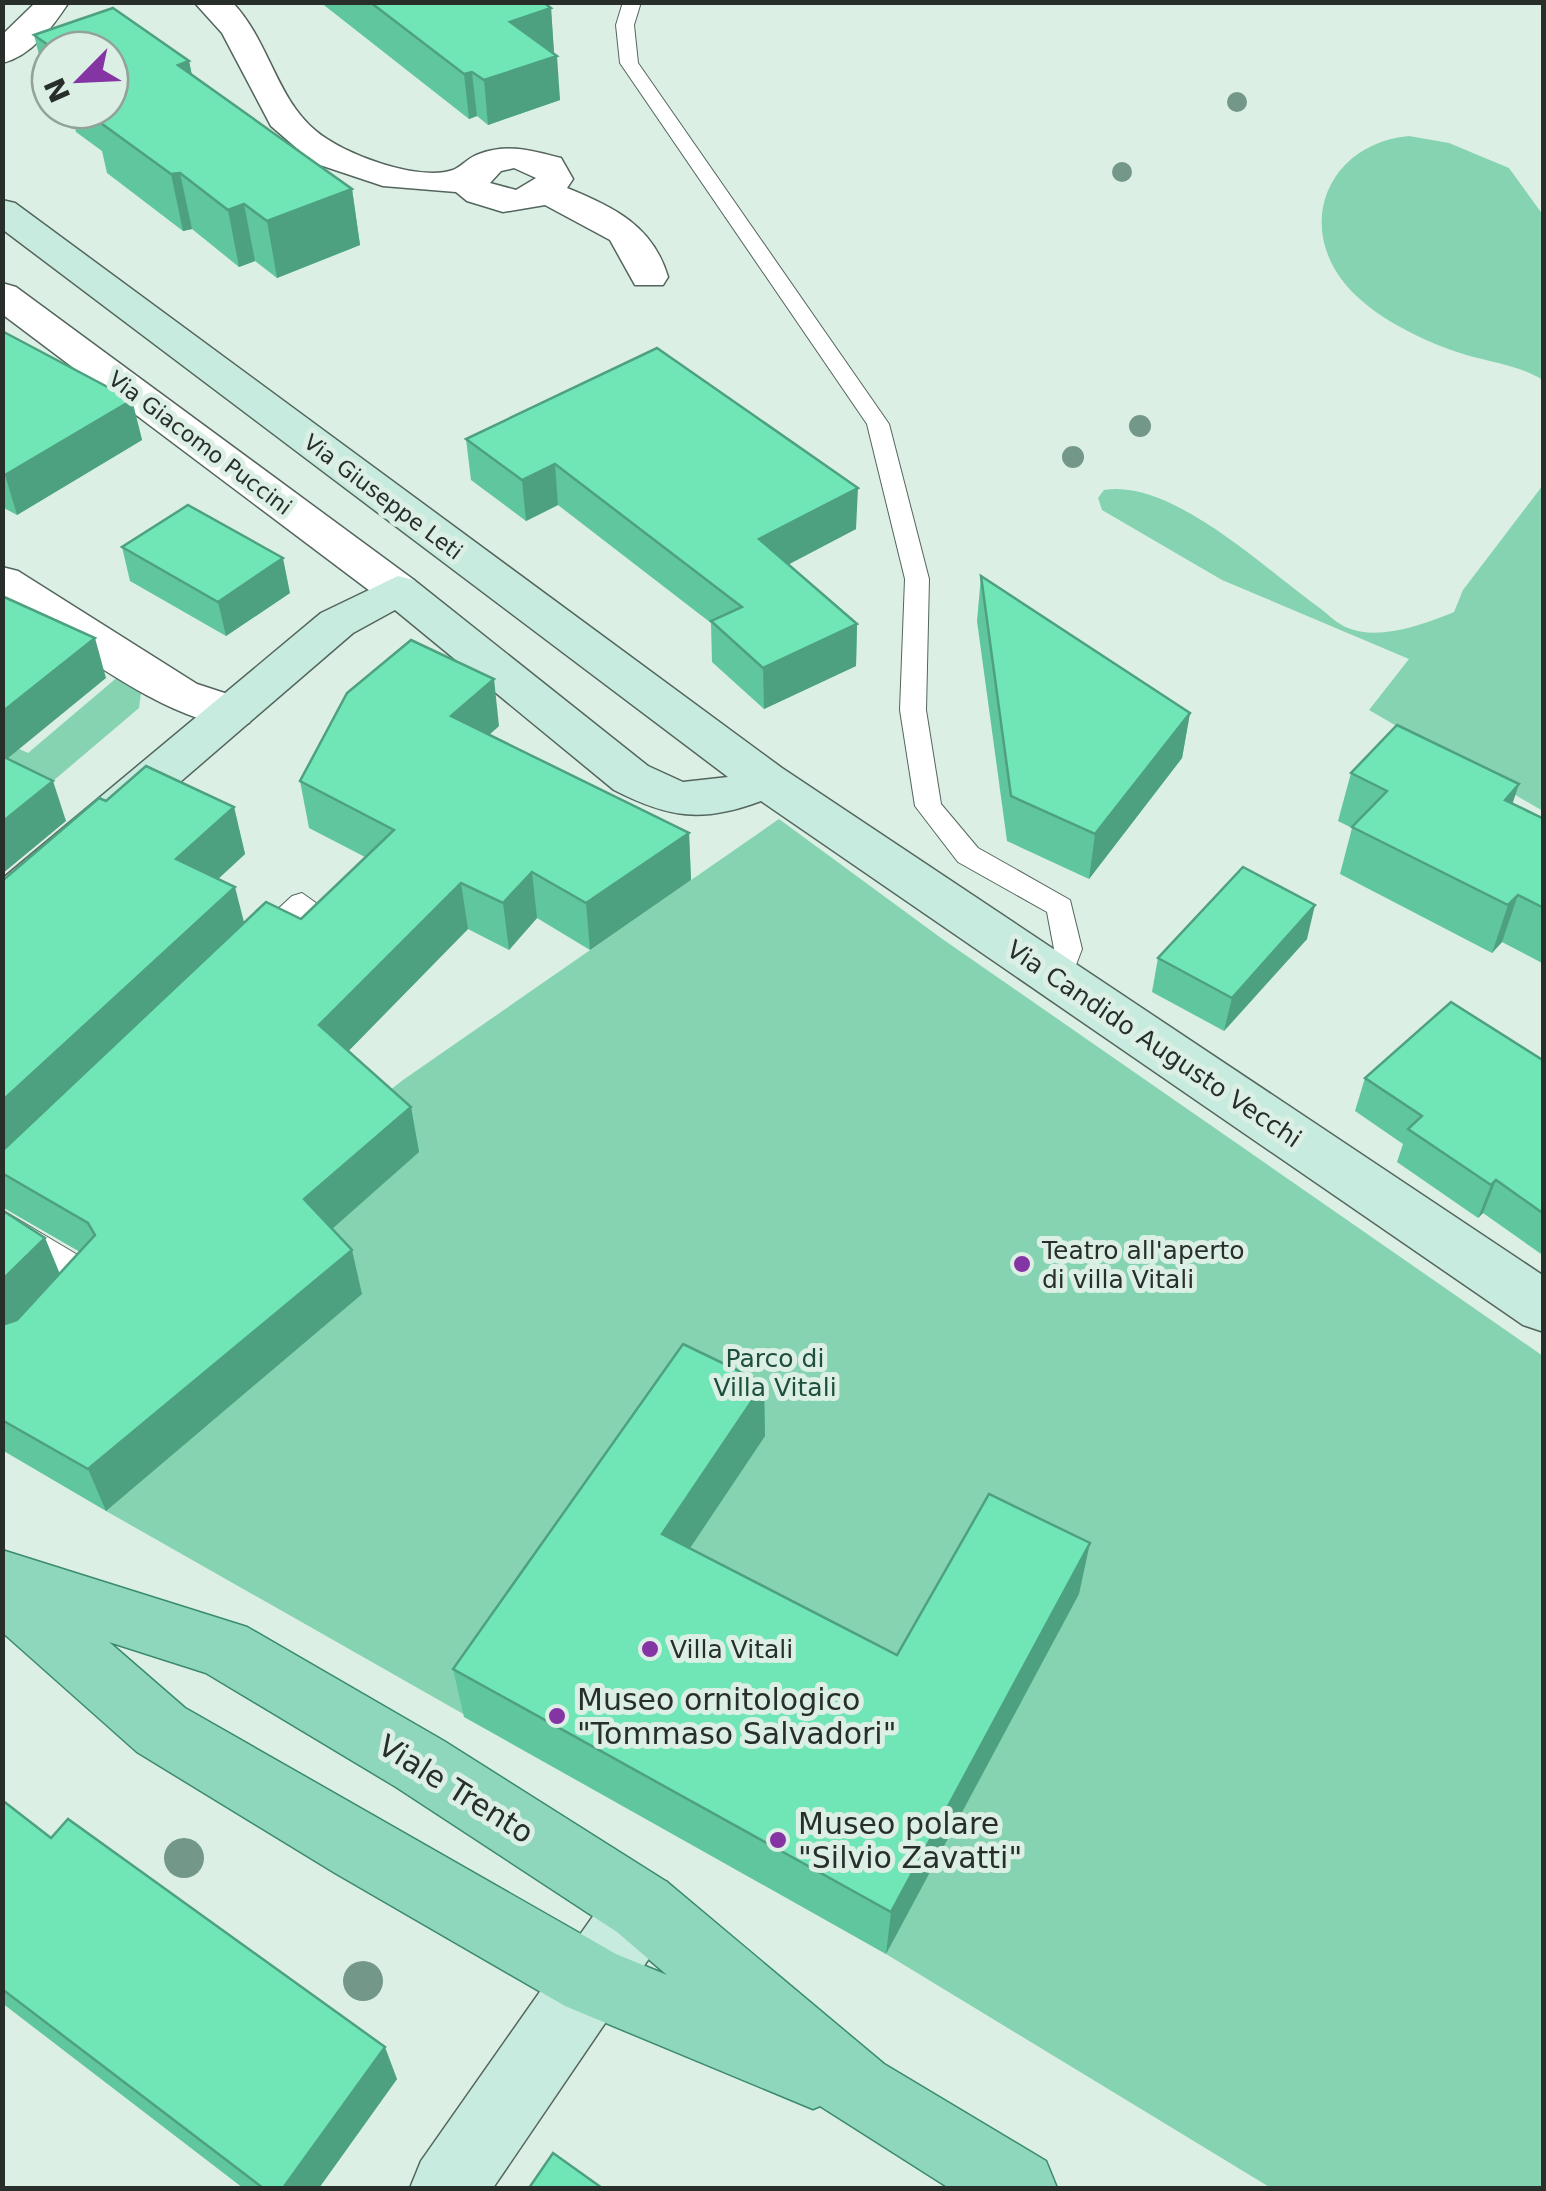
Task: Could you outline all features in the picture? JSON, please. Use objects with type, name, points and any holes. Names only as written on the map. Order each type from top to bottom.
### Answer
[{"type":"main road","name":"Via Giuseppe Leti","points":[[2,211],[765,780]]},
{"type":"main road","points":[[2,907],[337,623],[398,590],[631,778],[664,796],[695,804],[722,799],[765,780]]},
{"type":"main road","name":"Via Candido Augusto Vecchi","points":[[765,780],[1544,1308]]},
{"type":"main road","name":"Viale Trento","points":[[2,1579],[224,1648],[420,1764],[642,1907],[858,2090]]},
{"type":"main road","name":"Viale Trento","points":[[2,1590],[161,1730],[591,1980],[858,2090],[1020,2188]]},
{"type":"main road","points":[[448,2188],[642,1907]]},
{"type":"street","points":[[2,53],[36,26],[53,2]]},
{"type":"street","points":[[210,2],[244,39],[288,126],[324,155],[382,176],[428,184],[470,180],[489,162],[528,158],[554,172],[555,179],[544,192],[625,231],[646,257],[649,277]]},
{"type":"street","name":"Via Giacomo Puccini","points":[[2,296],[398,590]]},
{"type":"street","points":[[2,581],[180,694],[232,712]]},
{"type":"lane","points":[[632,2],[625,25],[629,62],[878,424],[918,579],[913,710],[928,806],[968,855],[1060,907],[1068,949],[1058,979]]},
{"type":"lane","points":[[245,957],[302,902]]},
{"type":"lane","points":[[2,1222],[92,1279],[56,1315]]},
{"type":"green space","points":[[1409,136],[1449,143],[1509,168],[1543,215],[1543,380],[1442,347],[1397,325],[1357,296],[1331,261],[1323,237],[1322,212],[1328,190],[1341,170],[1359,154],[1381,142]]},
{"type":"green space","points":[[1543,485],[1543,811],[1369,710],[1409,659],[1222,580],[1102,510],[1098,498],[1104,490],[1131,490],[1159,498],[1216,530],[1340,624],[1374,633],[1416,626],[1454,612],[1463,590]]},
{"type":"green space","points":[[120,675],[141,693],[139,708],[53,781],[3,756],[2,741],[28,753]]},
{"type":"green space","name":"Parco di Villa Vitali","points":[[779,819],[941,938],[1543,1356],[1543,2188],[1271,2188],[886,1954],[106,1511],[3,1392],[403,1080]]},
{"type":"building","points":[[370,2],[543,2],[551,8],[510,22],[557,56],[484,80],[472,72],[464,74]]},
{"type":"building","points":[[113,8],[189,61],[178,65],[352,189],[267,221],[244,204],[228,210],[180,173],[171,174],[110,130],[130,130],[130,30],[49,30]]},
{"type":"building","points":[[2,331],[132,400],[2,474]]},
{"type":"building","points":[[657,348],[858,488],[759,539],[857,624],[763,668],[711,621],[742,607],[555,464],[522,480],[466,439]]},
{"type":"building","points":[[188,505],[283,558],[218,602],[122,547]]},
{"type":"building","points":[[981,576],[1190,713],[1095,834],[1011,796]]},
{"type":"building","points":[[2,596],[95,638],[2,712]]},
{"type":"building","points":[[411,640],[494,679],[451,716],[689,833],[586,903],[532,872],[503,903],[461,883],[319,1025],[411,1107],[304,1199],[352,1250],[88,1469],[2,1420],[2,1325],[17,1320],[95,1235],[88,1223],[2,1173],[2,1151],[266,902],[301,919],[394,830],[300,781],[347,693]]},
{"type":"building","points":[[1397,725],[1519,784],[1505,800],[1544,819],[1544,908],[1518,895],[1508,905],[1352,827],[1387,791],[1351,773]]},
{"type":"building","points":[[2,756],[53,781],[2,822]]},
{"type":"building","points":[[146,766],[234,807],[176,859],[235,887],[2,1101],[2,881],[99,798],[106,801]]},
{"type":"building","points":[[1243,867],[1315,905],[1232,998],[1158,958]]},
{"type":"building","points":[[1451,1002],[1544,1061],[1544,1214],[1496,1180],[1491,1185],[1408,1129],[1422,1116],[1365,1078]]},
{"type":"building","points":[[2,1210],[45,1238],[2,1280]]},
{"type":"building","name":"Villa Vitali","points":[[683,1344],[764,1383],[662,1534],[897,1655],[989,1494],[1090,1543],[891,1912],[453,1669]]},
{"type":"building","points":[[2,1800],[51,1838],[68,1819],[385,2047],[283,2188],[263,2188],[2,1989]]},
{"type":"building","points":[[553,2153],[602,2188],[529,2188]]},
{"type":"place","name":"Teatro all'aperto di villa Vitali","points":[[1022,1264]]},
{"type":"place","name":"Villa Vitali","points":[[650,1649]]},
{"type":"place","name":"Museo ornitologico \"Tommaso Salvadori\"","points":[[557,1716]]},
{"type":"place","name":"Museo polare \"Silvio Zavatti\"","points":[[778,1840]]}]
